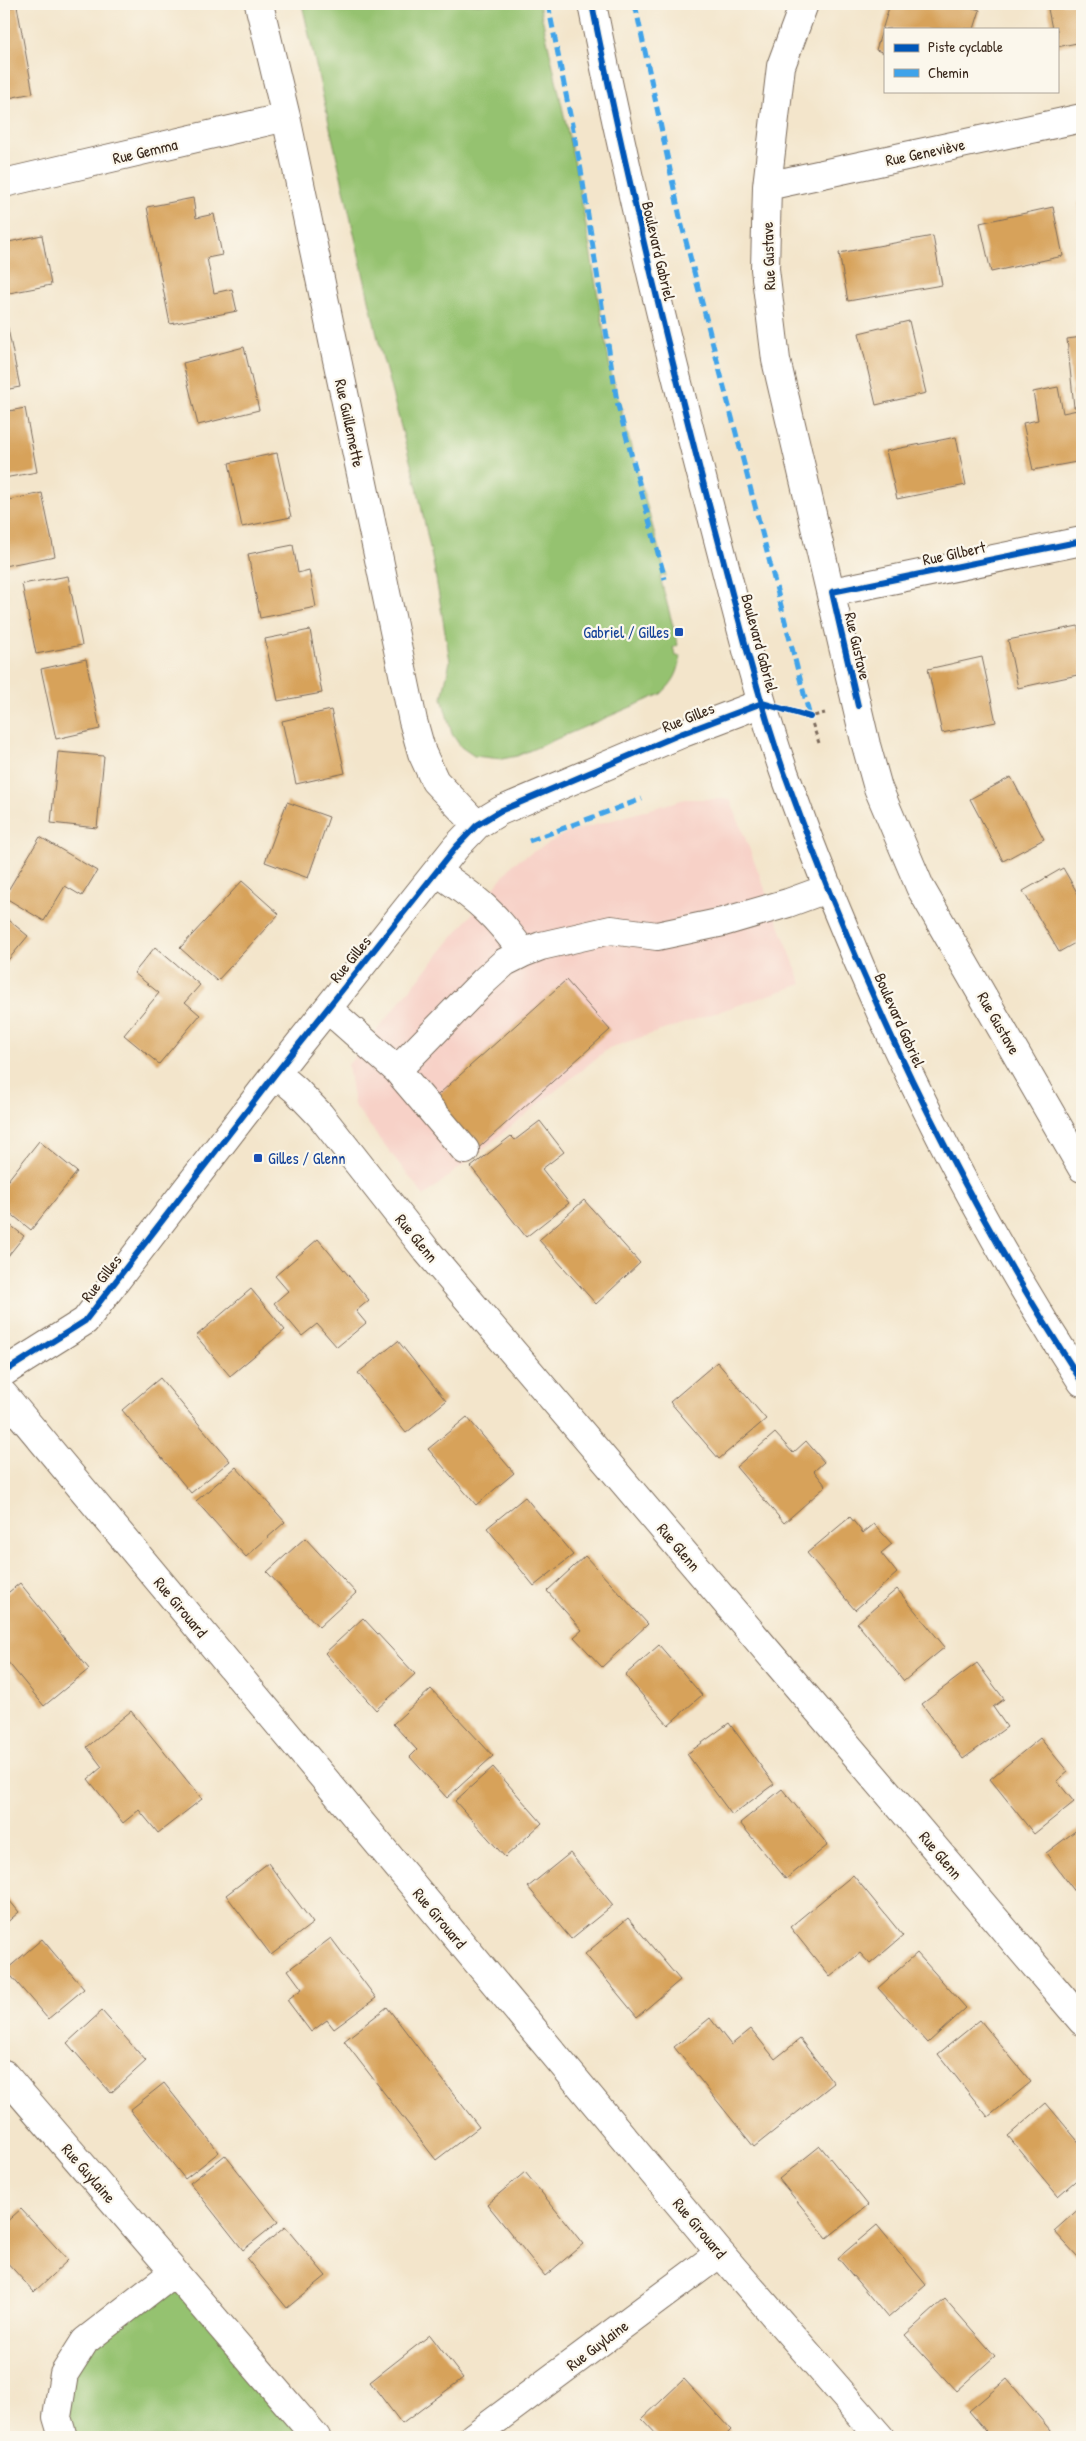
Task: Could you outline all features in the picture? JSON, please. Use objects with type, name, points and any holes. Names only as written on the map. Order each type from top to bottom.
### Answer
[{"type":"street","name":"Rue Guillemette","points":[[259,4],[286,117],[420,745],[435,781],[477,825]]},
{"type":"street","name":"Boulevard Gabriel","points":[[592,4],[644,247],[762,703],[783,768],[829,888],[886,1025],[950,1156],[1002,1251],[1082,1382]]},
{"type":"street","name":"Rue Gustave","points":[[804,4],[781,66],[767,186],[765,269],[776,360],[874,776],[920,887],[1082,1168]]},
{"type":"street","name":"Rue Gemma","points":[[4,183],[286,117]]},
{"type":"street","name":"Rue Geneviève","points":[[767,186],[1082,118]]},
{"type":"street","name":"Rue Gilbert","points":[[832,592],[1082,541]]},
{"type":"street","name":"Rue Gilles","points":[[4,1372],[85,1321],[276,1073],[477,825],[518,804],[693,729],[762,703]]},
{"type":"street","points":[[437,872],[474,896],[496,917],[524,953]]},
{"type":"street","points":[[397,1070],[484,981],[505,962],[524,953],[541,946],[611,930],[657,936],[723,922],[788,903],[829,888]]},
{"type":"street","points":[[328,1009],[397,1070],[465,1150]]},
{"type":"street","name":"Rue Glenn","points":[[276,1073],[296,1090],[320,1115],[426,1251],[1082,2021]]},
{"type":"street","name":"Rue Girouard","points":[[4,1395],[720,2252],[880,2437]]},
{"type":"street","name":"Rue Guylaine","points":[[4,2074],[316,2437]]},
{"type":"street","name":"Rue Guylaine","points":[[473,2437],[720,2252]]},
{"type":"street","points":[[63,2437],[58,2417],[64,2374],[85,2342],[174,2272]]},
{"type":"path","points":[[762,703],[810,717],[832,711]]},
{"type":"path","points":[[810,717],[819,743]]},
{"type":"shaded area","points":[[685,799],[730,799],[802,984],[609,1048],[424,1196],[354,1105],[348,1065],[514,863],[564,834]]},
{"type":"green space","points":[[302,4],[539,4],[577,173],[611,373],[666,576],[660,577],[678,645],[673,648],[676,656],[680,656],[679,667],[675,677],[661,694],[517,756],[502,759],[474,756],[461,747],[452,734],[442,698],[450,661],[434,567],[417,487],[380,348]]},
{"type":"green space","points":[[174,2272],[316,2437],[63,2437],[64,2374]]},
{"type":"building","points":[[890,4],[959,4],[980,10],[974,28],[884,28],[884,53],[876,50]]},
{"type":"building","points":[[1047,4],[1082,4],[1082,42],[1058,47],[1058,28],[1052,28]]},
{"type":"building","points":[[17,6],[33,93],[4,99],[4,9]]},
{"type":"building","points":[[193,198],[196,218],[214,214],[222,255],[207,258],[214,293],[232,289],[237,311],[170,324],[147,207]]},
{"type":"building","points":[[1078,202],[1082,202],[1082,221],[1081,221]]},
{"type":"building","points":[[1053,207],[1063,256],[991,272],[980,223]]},
{"type":"building","points":[[42,235],[51,285],[4,294],[4,243]]},
{"type":"building","points":[[933,236],[942,285],[848,301],[839,253]]},
{"type":"building","points":[[909,321],[926,393],[876,405],[859,333]]},
{"type":"building","points":[[4,324],[7,324],[20,387],[4,390]]},
{"type":"building","points":[[1082,337],[1082,407],[1074,407],[1067,339]]},
{"type":"building","points":[[244,347],[259,410],[198,425],[183,363]]},
{"type":"building","points":[[1058,387],[1063,413],[1082,409],[1082,461],[1033,470],[1023,423],[1038,420],[1033,392]]},
{"type":"building","points":[[25,408],[37,472],[4,478],[4,412]]},
{"type":"building","points":[[956,437],[966,485],[897,499],[886,451]]},
{"type":"building","points":[[277,453],[291,517],[242,527],[229,463]]},
{"type":"building","points":[[42,493],[55,556],[4,566],[4,501]]},
{"type":"building","points":[[293,545],[298,573],[309,570],[316,607],[260,618],[248,554]]},
{"type":"building","points":[[68,576],[82,645],[36,654],[22,584]]},
{"type":"building","points":[[1078,626],[1082,647],[1082,674],[1018,688],[1008,640]]},
{"type":"building","points":[[310,630],[322,693],[278,701],[265,639]]},
{"type":"building","points":[[982,657],[996,722],[942,733],[928,669]]},
{"type":"building","points":[[86,659],[100,729],[56,739],[41,669]]},
{"type":"building","points":[[331,710],[345,773],[296,784],[282,721]]},
{"type":"building","points":[[58,752],[104,756],[97,828],[51,823]]},
{"type":"building","points":[[1011,777],[1044,839],[1003,861],[970,799]]},
{"type":"building","points":[[287,802],[329,817],[308,878],[265,862]]},
{"type":"building","points":[[40,837],[97,871],[82,896],[65,886],[44,921],[4,897]]},
{"type":"building","points":[[1063,868],[1082,901],[1082,939],[1059,952],[1023,891]]},
{"type":"building","points":[[242,881],[279,914],[217,981],[180,948]]},
{"type":"building","points":[[4,916],[28,936],[4,965]]},
{"type":"building","points":[[155,947],[200,985],[185,1002],[200,1015],[159,1064],[124,1035],[159,993],[134,973]]},
{"type":"building","points":[[566,980],[610,1030],[474,1152],[430,1102]]},
{"type":"building","points":[[540,1121],[564,1152],[542,1169],[569,1203],[526,1237],[471,1167],[511,1136],[515,1140]]},
{"type":"building","points":[[39,1141],[77,1172],[31,1230],[4,1208],[4,1185]]},
{"type":"building","points":[[584,1200],[640,1263],[596,1304],[539,1240]]},
{"type":"building","points":[[4,1220],[24,1236],[4,1261]]},
{"type":"building","points":[[318,1239],[369,1300],[356,1311],[366,1323],[337,1347],[317,1324],[302,1336],[274,1303],[288,1291],[275,1276]]},
{"type":"building","points":[[251,1289],[285,1330],[230,1376],[196,1336]]},
{"type":"building","points":[[398,1341],[446,1401],[406,1433],[358,1373]]},
{"type":"building","points":[[717,1362],[766,1419],[719,1459],[670,1402]]},
{"type":"building","points":[[160,1378],[230,1461],[191,1493],[122,1410]]},
{"type":"building","points":[[467,1417],[514,1473],[476,1505],[428,1449]]},
{"type":"building","points":[[775,1433],[793,1453],[806,1441],[824,1462],[814,1471],[826,1486],[784,1523],[736,1467]]},
{"type":"building","points":[[236,1467],[285,1522],[246,1557],[196,1501]]},
{"type":"building","points":[[525,1497],[573,1555],[534,1586],[487,1528]]},
{"type":"building","points":[[850,1517],[863,1533],[874,1524],[892,1544],[881,1553],[897,1573],[855,1610],[807,1553]]},
{"type":"building","points":[[305,1538],[356,1593],[319,1627],[267,1572]]},
{"type":"building","points":[[585,1556],[648,1624],[602,1667],[574,1637],[582,1630],[547,1591]]},
{"type":"building","points":[[20,1583],[89,1669],[44,1706],[7,1661],[4,1663],[4,1596]]},
{"type":"building","points":[[897,1589],[945,1647],[904,1681],[857,1623]]},
{"type":"building","points":[[363,1618],[415,1674],[376,1710],[325,1653]]},
{"type":"building","points":[[659,1645],[702,1695],[668,1725],[625,1675]]},
{"type":"building","points":[[977,1663],[1004,1699],[993,1707],[1007,1727],[963,1759],[922,1704]]},
{"type":"building","points":[[431,1689],[493,1756],[447,1798],[410,1757],[417,1750],[393,1724]]},
{"type":"building","points":[[131,1711],[202,1799],[158,1833],[139,1810],[123,1823],[88,1779],[102,1767],[87,1747]]},
{"type":"building","points":[[729,1723],[774,1784],[732,1815],[687,1754]]},
{"type":"building","points":[[1040,1738],[1068,1772],[1057,1781],[1074,1802],[1034,1834],[990,1779]]},
{"type":"building","points":[[493,1767],[542,1823],[505,1857],[455,1801]]},
{"type":"building","points":[[782,1789],[828,1845],[786,1879],[740,1823]]},
{"type":"building","points":[[1082,1826],[1082,1901],[1046,1853]]},
{"type":"building","points":[[570,1853],[613,1905],[571,1939],[528,1887]]},
{"type":"building","points":[[268,1863],[313,1923],[271,1955],[226,1895]]},
{"type":"building","points":[[853,1875],[903,1936],[870,1964],[860,1953],[830,1977],[790,1927]]},
{"type":"building","points":[[4,1894],[19,1912],[4,1925]]},
{"type":"building","points":[[628,1918],[680,1980],[637,2017],[585,1954]]},
{"type":"building","points":[[331,1938],[376,1998],[334,2029],[327,2020],[311,2032],[287,2000],[302,1989],[288,1970]]},
{"type":"building","points":[[42,1939],[84,1989],[48,2019],[6,1970]]},
{"type":"building","points":[[917,1953],[966,2008],[928,2043],[878,1988]]},
{"type":"building","points":[[387,2007],[479,2127],[436,2160],[344,2041]]},
{"type":"building","points":[[102,2011],[146,2061],[111,2093],[67,2043]]},
{"type":"building","points":[[710,2018],[731,2045],[751,2029],[775,2059],[800,2039],[834,2083],[754,2147],[674,2047]]},
{"type":"building","points":[[980,2020],[1031,2082],[988,2117],[938,2054]]},
{"type":"building","points":[[164,2083],[219,2152],[185,2179],[130,2110]]},
{"type":"building","points":[[1046,2103],[1082,2146],[1082,2175],[1058,2196],[1008,2136]]},
{"type":"building","points":[[820,2146],[868,2205],[827,2238],[779,2179]]},
{"type":"building","points":[[225,2155],[278,2222],[243,2250],[190,2183]]},
{"type":"building","points":[[525,2172],[583,2244],[545,2276],[487,2204]]},
{"type":"building","points":[[1082,2206],[1082,2253],[1078,2257],[1054,2231]]},
{"type":"building","points":[[21,2209],[68,2260],[34,2292],[4,2259],[4,2224]]},
{"type":"building","points":[[877,2225],[926,2285],[888,2318],[838,2258]]},
{"type":"building","points":[[285,2227],[326,2276],[287,2308],[247,2259]]},
{"type":"building","points":[[945,2299],[995,2356],[956,2391],[905,2335]]},
{"type":"building","points":[[430,2335],[463,2378],[402,2424],[370,2382]]},
{"type":"building","points":[[684,2379],[731,2430],[724,2437],[659,2437],[642,2419]]},
{"type":"building","points":[[1007,2379],[1056,2437],[991,2437],[969,2411]]},
{"type":"marked path","points":[[548,4],[581,170],[617,402],[665,579]]},
{"type":"marked path","points":[[635,4],[681,222],[810,717]]},
{"type":"marked path","points":[[529,841],[642,799]]},
{"type":"cycle path","points":[[592,4],[632,191],[676,377],[743,637],[762,705],[784,772],[845,931],[915,1086],[953,1162],[994,1237],[1082,1382]]},
{"type":"cycle path","points":[[858,706],[832,592],[1082,541]]},
{"type":"cycle path","points":[[4,1372],[85,1321],[276,1073],[456,847],[477,825],[500,811],[683,733],[762,703],[810,717]]},
{"type":"place","name":"Gabriel / Gilles","points":[[679,632]]},
{"type":"place","name":"Gilles / Glenn","points":[[258,1158]]}]
